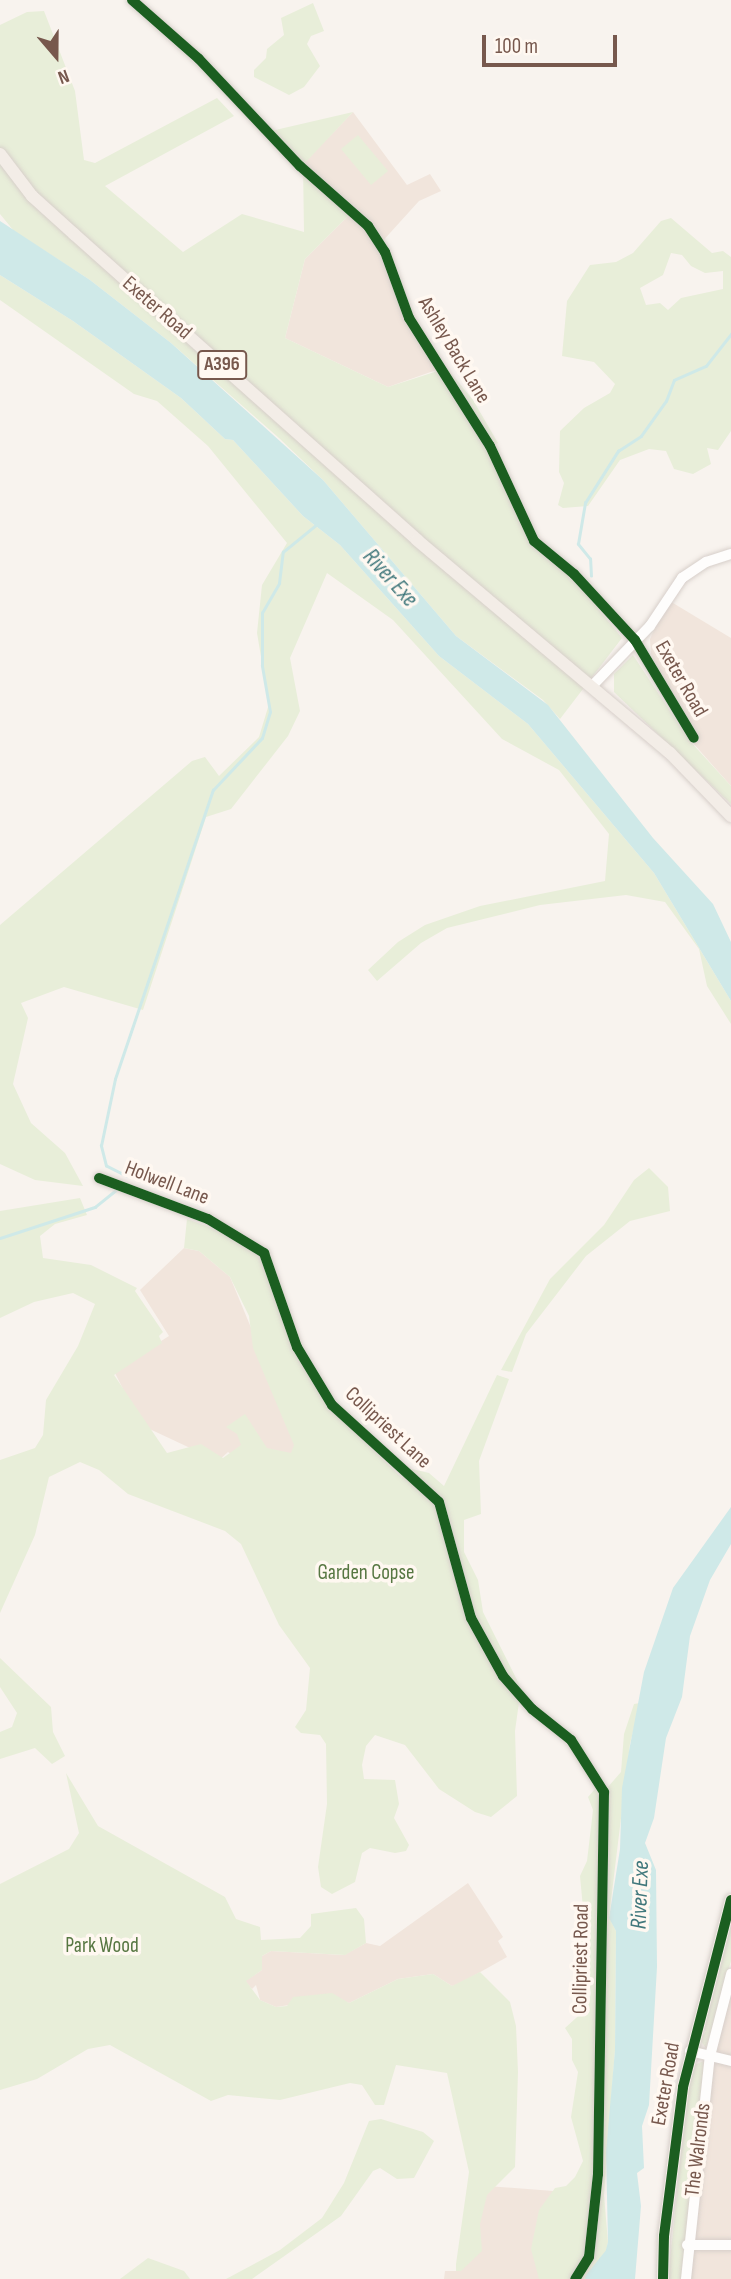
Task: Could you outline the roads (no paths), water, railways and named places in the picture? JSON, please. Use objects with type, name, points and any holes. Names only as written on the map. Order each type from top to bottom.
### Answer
[{"type":"main road","name":"Exeter Road","points":[[0,154],[32,196],[417,540],[670,752],[731,816]]},
{"type":"main road","name":"Exeter Road","points":[[663,2279],[664,2236],[691,2051],[731,1900]]},
{"type":"street","name":"Ashley Back Lane","points":[[132,0],[199,59],[300,166],[368,226],[385,251],[409,318],[490,446],[534,541],[574,574],[635,640]]},
{"type":"street","points":[[593,685],[650,626],[682,578],[706,562],[731,554]]},
{"type":"street","name":"Exeter Road","points":[[635,640],[694,738]]},
{"type":"street","name":"Holwell Lane","points":[[99,1178],[222,1226]]},
{"type":"street","name":"Collipriest Lane","points":[[222,1226],[250,1242],[271,1263],[297,1347],[332,1405],[439,1502],[471,1618],[503,1676]]},
{"type":"street","name":"Collipriest Road","points":[[503,1676],[532,1709],[570,1740],[604,1792],[607,1811],[600,1915],[598,2174],[589,2257],[575,2279]]},
{"type":"street","name":"The Walronds","points":[[686,2279],[687,2245],[710,2056],[731,1974]]},
{"type":"street","points":[[691,2051],[731,2061]]},
{"type":"street","points":[[687,2245],[731,2245]]},
{"type":"water","name":"River Exe","points":[[0,221],[90,280],[171,343],[323,480],[456,636],[548,705],[653,838],[713,904],[731,942],[731,1001],[654,873],[528,724],[439,656],[340,545],[303,516],[233,440],[225,439],[181,398],[73,321],[0,275]]},
{"type":"water","name":"River Exe","points":[[731,1507],[731,1544],[710,1580],[690,1636],[682,1697],[666,1738],[654,1818],[645,1843],[656,1870],[657,1967],[649,2105],[642,2126],[644,2168],[637,2173],[641,2206],[635,2279],[600,2279],[595,2266],[604,2257],[608,2242],[606,2152],[615,2050],[616,1931],[609,1918],[620,1849],[622,1788],[644,1672],[673,1588]]},
{"type":"waterway","points":[[591,576],[590,559],[578,544],[585,503],[618,451],[641,436],[666,401],[674,380],[706,366],[731,334]]},
{"type":"waterway","points":[[126,1176],[106,1166],[101,1146],[115,1079],[213,790],[262,738],[270,712],[262,666],[262,613],[279,583],[283,552],[316,525]]},
{"type":"waterway","points":[[0,1238],[95,1207],[115,1191]]},
{"type":"waterway","points":[[593,2279],[611,2257]]},
{"type":"park label","name":"Garden Copse","points":[[366,1573]]},
{"type":"park label","name":"Park Wood","points":[[102,1946]]}]
